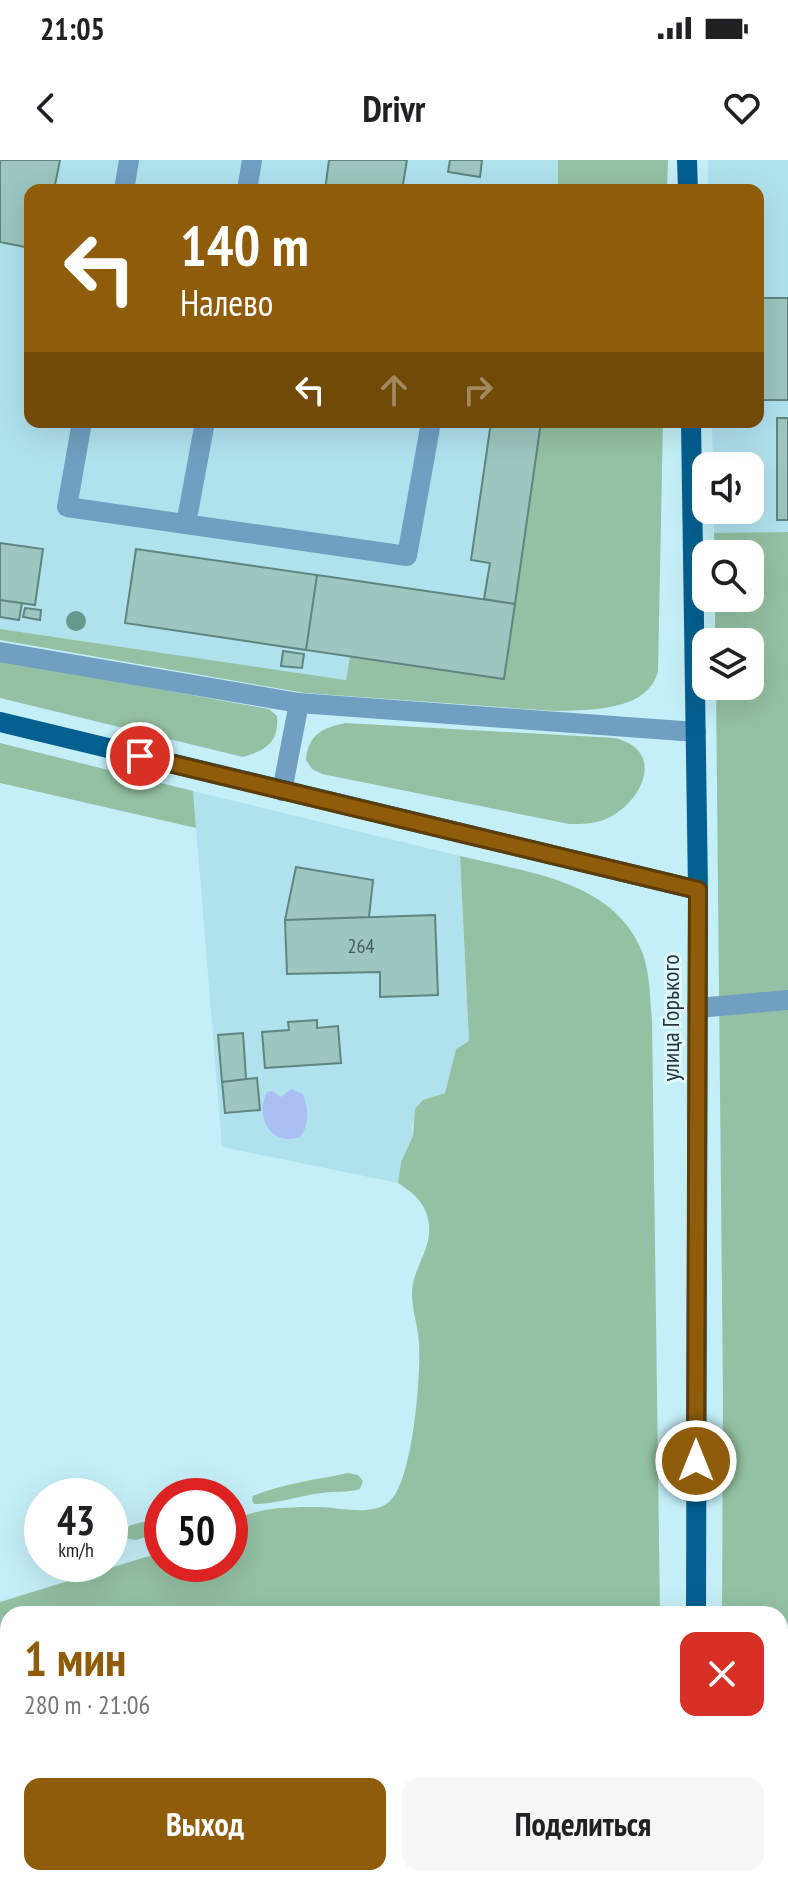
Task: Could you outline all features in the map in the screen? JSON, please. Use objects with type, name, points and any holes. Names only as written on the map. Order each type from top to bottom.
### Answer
[{"type":"main road","points":[[687,160],[688,184]]},
{"type":"main road","name":"улица Горького","points":[[691,428],[698,890],[696,1606]]},
{"type":"main road","points":[[0,722],[698,890]]},
{"type":"lane","points":[[125,184],[129,160]]},
{"type":"lane","points":[[248,184],[252,160]]},
{"type":"lane","points":[[81,428],[67,507],[407,556],[430,428]]},
{"type":"lane","points":[[186,524],[204,428]]},
{"type":"lane","points":[[0,652],[299,703],[696,732]]},
{"type":"lane","points":[[282,791],[299,703]]},
{"type":"lane","points":[[697,1008],[788,1000]]},
{"type":"shaded area","points":[[0,160],[558,160],[558,184],[24,184],[24,428],[540,428],[504,679],[350,656],[346,680],[0,629]]},
{"type":"shaded area","points":[[708,160],[788,160],[788,532],[714,533],[714,524],[764,524],[764,452],[713,452],[712,428],[764,428],[764,184],[708,184]]},
{"type":"shaded area","points":[[193,791],[460,856],[469,1041],[456,1049],[445,1093],[423,1100],[412,1125],[413,1136],[401,1162],[398,1183],[222,1147]]},
{"type":"shaded area","points":[[291,1089],[303,1094],[307,1116],[305,1127],[300,1137],[281,1138],[273,1134],[264,1120],[263,1102],[267,1092],[272,1091],[281,1097]]},
{"type":"green space","points":[[558,160],[668,160],[667,184],[558,184]]},
{"type":"green space","points":[[540,428],[663,428],[658,671],[652,684],[642,694],[615,706],[554,711],[305,693],[0,640],[0,629],[346,680],[350,656],[504,678]]},
{"type":"green space","points":[[788,532],[788,1606],[722,1606],[716,700],[764,700],[764,628],[715,628],[715,612],[764,612],[764,540],[714,540],[714,533]]},
{"type":"green space","points":[[0,660],[269,709],[277,716],[276,732],[265,748],[243,757],[0,698]]},
{"type":"green space","points":[[345,723],[615,738],[631,745],[641,754],[644,777],[630,801],[619,811],[597,822],[569,824],[322,774],[312,769],[306,760],[313,738],[330,727]]},
{"type":"green space","points":[[0,743],[193,791],[196,828],[0,783]]},
{"type":"green space","points":[[460,856],[566,883],[612,910],[630,929],[645,962],[652,1021],[660,1606],[0,1606],[0,1602],[65,1582],[128,1582],[128,1562],[144,1558],[144,1582],[248,1582],[248,1515],[284,1508],[373,1509],[389,1502],[404,1473],[414,1427],[419,1343],[412,1290],[429,1236],[426,1213],[420,1202],[398,1183],[401,1162],[413,1136],[415,1109],[423,1100],[445,1093],[456,1049],[469,1041]]},
{"type":"green space","points":[[348,1473],[358,1475],[363,1481],[360,1489],[262,1504],[252,1501],[253,1496],[276,1488]]},
{"type":"green space","points":[[144,1522],[144,1538],[128,1539],[128,1527]]},
{"type":"building","points":[[0,160],[60,160],[55,184],[24,184],[24,247],[0,242]]},
{"type":"building","points":[[329,160],[407,160],[403,184],[326,184]]},
{"type":"building","points":[[450,160],[482,160],[480,177],[448,172]]},
{"type":"building","points":[[764,298],[788,298],[788,400],[764,400]]},
{"type":"building","points":[[777,418],[788,418],[788,520],[777,520]]},
{"type":"building","points":[[490,428],[540,428],[515,604],[484,599],[490,563],[471,560]]},
{"type":"building","points":[[0,543],[43,549],[35,605],[0,600]]},
{"type":"building","points":[[136,549],[317,575],[306,650],[125,623]]},
{"type":"building","points":[[317,575],[515,604],[504,679],[306,650]]},
{"type":"building","points":[[0,600],[22,603],[19,620],[0,617]]},
{"type":"building","points":[[25,608],[41,610],[40,620],[23,617]]},
{"type":"building","points":[[283,651],[304,654],[302,668],[281,666]]},
{"type":"building","points":[[296,867],[373,880],[369,917],[285,920]]},
{"type":"building","points":[[435,915],[438,995],[380,997],[380,972],[287,974],[285,920]]},
{"type":"building","points":[[317,1020],[317,1028],[338,1026],[341,1063],[265,1068],[262,1032],[289,1030],[288,1022]]},
{"type":"building","points":[[243,1033],[246,1079],[222,1082],[218,1035]]},
{"type":"building","points":[[257,1078],[260,1110],[225,1113],[222,1082]]},
{"type":"route","points":[[140,756],[698,890],[696,1461]]}]
